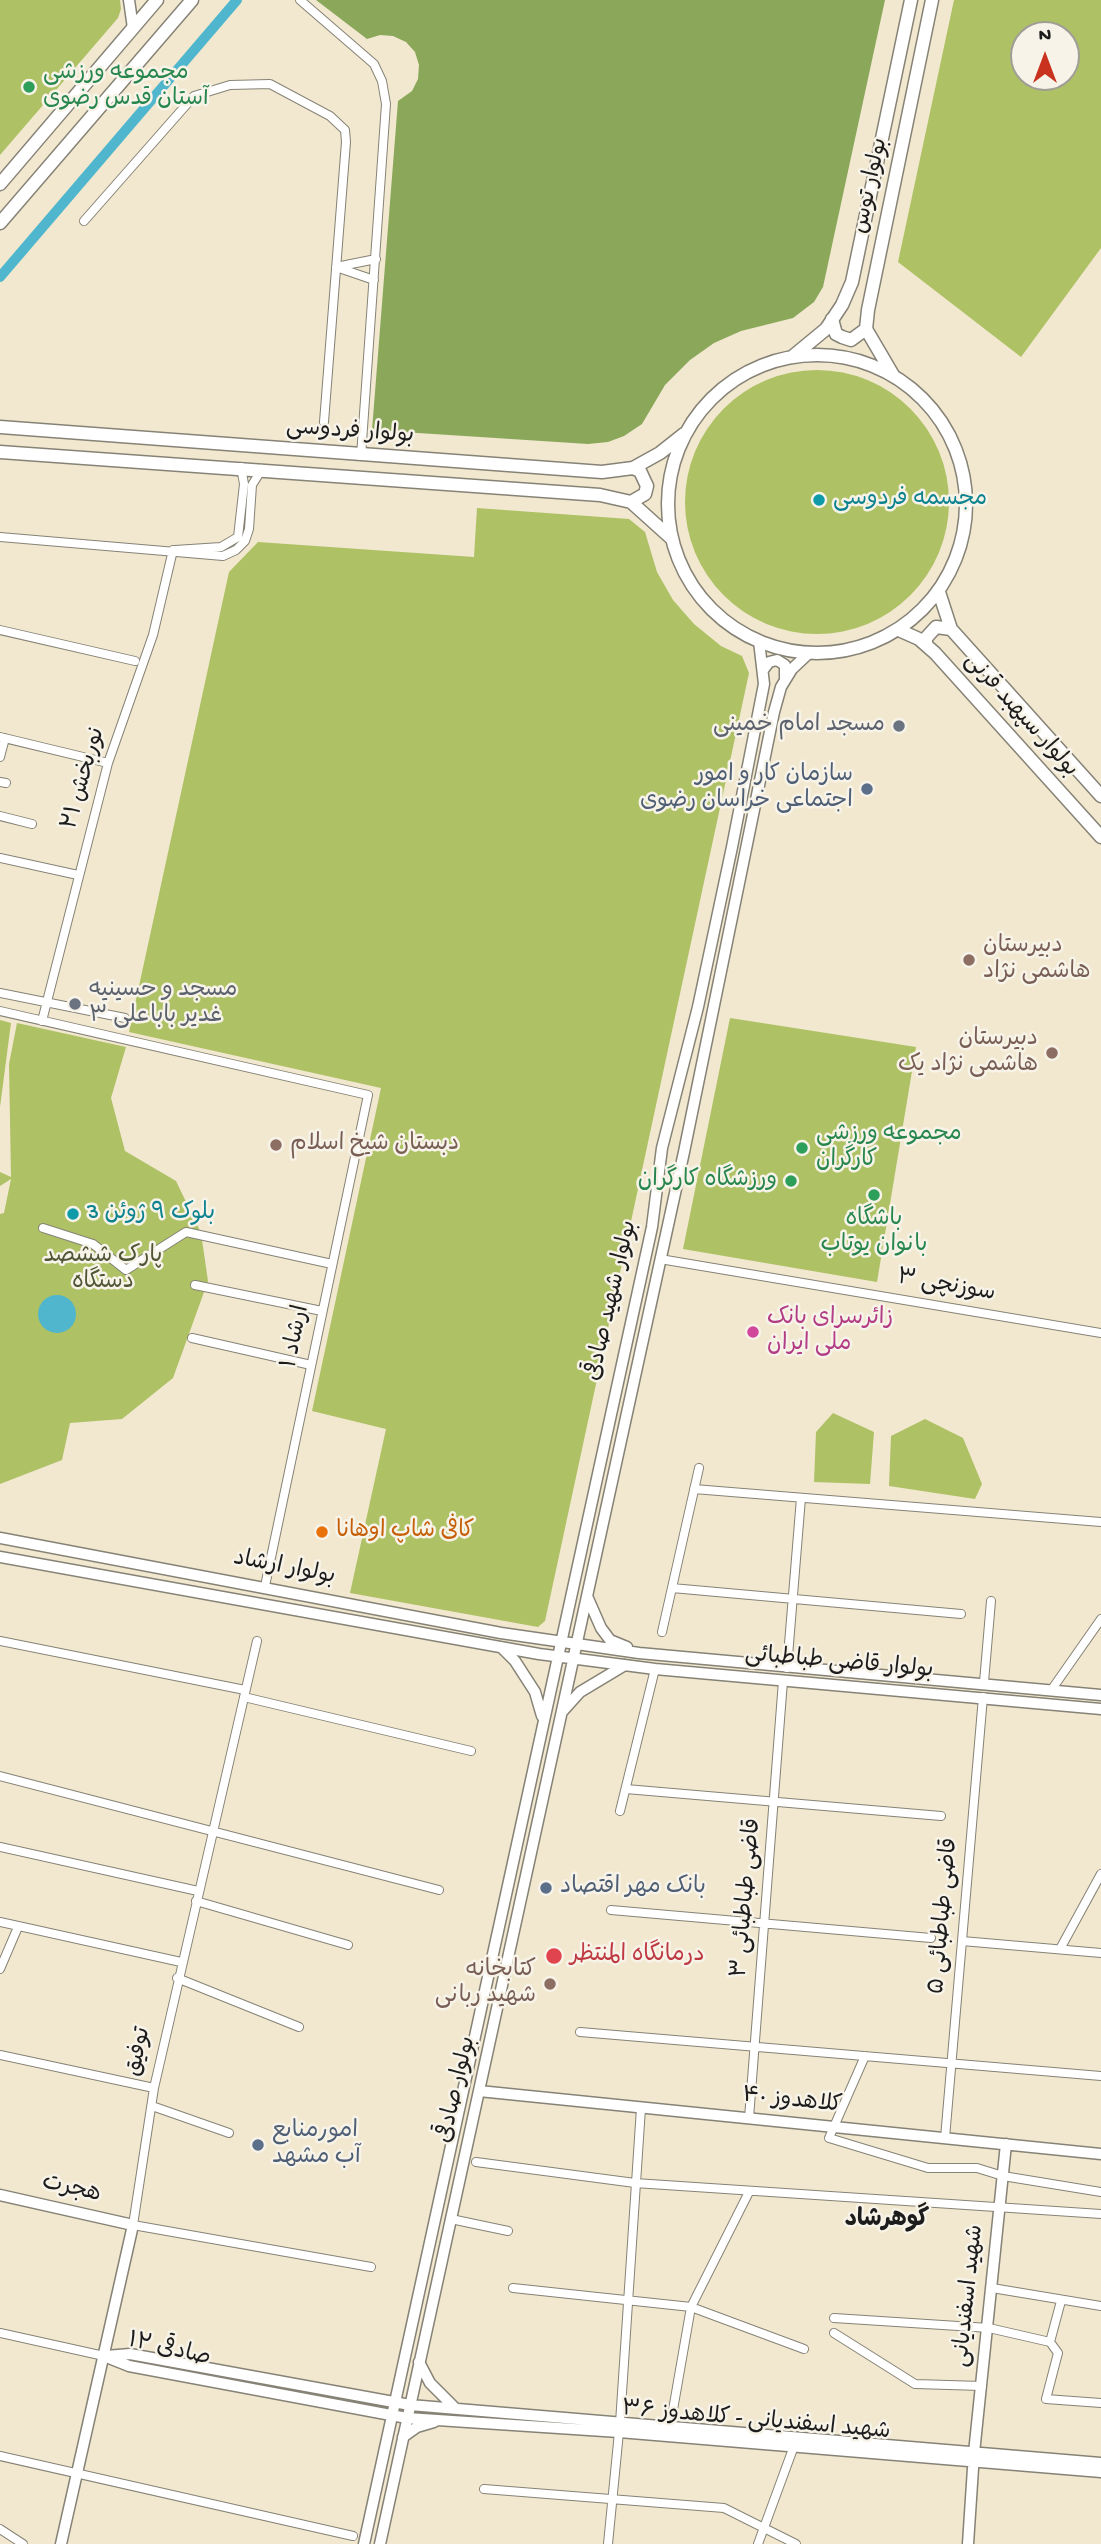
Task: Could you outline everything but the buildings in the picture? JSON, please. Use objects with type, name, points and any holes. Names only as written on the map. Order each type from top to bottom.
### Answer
[{"type":"main road","points":[[129,0],[133,28]]},
{"type":"main road","points":[[0,184],[157,0]]},
{"type":"main road","points":[[0,223],[192,0]]},
{"type":"main road","name":"بولوار توس","points":[[791,357],[832,319],[852,282],[911,0]]},
{"type":"main road","name":"بولوار توس","points":[[866,329],[872,284],[932,0]]},
{"type":"main road","points":[[832,319],[836,334],[851,340],[866,329],[893,375]]},
{"type":"main road","points":[[824,355],[859,360],[893,375],[923,398],[951,437],[963,469],[967,512],[960,550],[939,592],[901,631],[864,646],[809,653],[759,641],[726,622],[704,601],[686,575],[671,538],[668,495],[674,462],[687,432],[708,402],[733,380],[757,368],[791,357],[824,355]]},
{"type":"main road","name":"بولوار فردوسی","points":[[0,427],[602,472],[633,468],[660,453],[687,432]]},
{"type":"main road","name":"بولوار فردوسی","points":[[0,452],[241,467],[600,495],[631,502]]},
{"type":"main road","points":[[633,468],[640,471],[647,486],[645,494],[631,502],[671,538]]},
{"type":"main road","name":"بولوار سپهبد قرنی","points":[[939,592],[951,629],[1101,796]]},
{"type":"main road","points":[[926,645],[930,631],[944,626],[951,629]]},
{"type":"main road","name":"بولوار سپهبد قرنی","points":[[901,631],[926,645],[1101,837]]},
{"type":"main road","name":"بولوار شهید صادقی","points":[[543,1722],[652,1227],[662,1148],[698,1007],[760,710],[763,670],[759,641]]},
{"type":"main road","name":"بولوار شهید صادقی","points":[[576,1644],[684,1152],[774,712],[785,681],[809,653]]},
{"type":"main road","points":[[763,670],[769,662],[776,660],[785,665],[785,681]]},
{"type":"main road","points":[[662,1148],[684,1152]]},
{"type":"main road","name":"بولوار ارشاد","points":[[0,1538],[576,1644]]},
{"type":"main road","name":"بولوار ارشاد","points":[[1,1559],[573,1658]]},
{"type":"main road","points":[[586,1596],[593,1614],[610,1640],[639,1653]]},
{"type":"main road","name":"بولوار قاضی طباطبائی","points":[[576,1644],[787,1668],[985,1682],[1101,1695]]},
{"type":"main road","name":"بولوار صادقی","points":[[380,2544],[576,1644]]},
{"type":"main road","points":[[499,1646],[515,1661],[535,1692],[543,1722]]},
{"type":"main road","name":"بولوار قاضی طباطبائی","points":[[573,1658],[655,1669],[1101,1709]]},
{"type":"main road","points":[[562,1712],[580,1692],[625,1665]]},
{"type":"main road","name":"بولوار صادقی","points":[[364,2544],[543,1722]]},
{"type":"main road","name":"کلاهدوز ۴۰","points":[[479,2091],[1101,2154]]},
{"type":"main road","name":"شهید اسفندیانی","points":[[971,2542],[974,2458],[1006,2144]]},
{"type":"main road","name":"هجرت","points":[[0,2195],[133,2225]]},
{"type":"main road","name":"توفیق","points":[[61,2544],[133,2225]]},
{"type":"main road","name":"صادقی ۱۲","points":[[104,2356],[130,2354],[410,2405]]},
{"type":"main road","name":"صادقی ۱۲","points":[[104,2356],[129,2366],[407,2418]]},
{"type":"main road","points":[[402,2437],[417,2427],[455,2414],[430,2383],[419,2362]]},
{"type":"main road","name":"شهید اسفندیانی - کلاهدوز ۳۶","points":[[410,2405],[455,2414],[619,2427],[794,2446],[1101,2463]]},
{"type":"main road","name":"شهید اسفندیانی - کلاهدوز ۳۶","points":[[407,2418],[455,2414]]},
{"type":"main road","name":"شهید اسفندیانی - کلاهدوز ۳۶","points":[[619,2427],[670,2427],[1101,2472]]},
{"type":"street","points":[[299,0],[374,64],[384,90],[385,115],[376,259],[361,456]]},
{"type":"street","points":[[84,221],[194,96],[230,85],[270,84],[330,116],[345,130],[324,422]]},
{"type":"street","points":[[336,267],[376,259]]},
{"type":"street","points":[[336,267],[374,280]]},
{"type":"street","points":[[0,537],[173,550],[221,547],[237,537],[244,484],[241,467]]},
{"type":"street","points":[[173,550],[191,555],[223,556],[236,550],[245,541],[249,529],[252,485],[262,469]]},
{"type":"street","name":"نوربخش ۲۱","points":[[38,1020],[46,1002],[108,763],[153,635],[173,550]]},
{"type":"street","points":[[0,630],[135,661]]},
{"type":"street","points":[[0,757],[2,738],[108,763]]},
{"type":"street","points":[[0,816],[32,824]]},
{"type":"street","points":[[0,858],[78,875]]},
{"type":"street","points":[[0,993],[125,1018]]},
{"type":"street","points":[[0,1011],[38,1020]]},
{"type":"street","name":"ارشاد ۱","points":[[38,1020],[368,1095],[265,1586]]},
{"type":"street","points":[[43,1228],[93,1244],[126,1270],[186,1232],[332,1264]]},
{"type":"street","name":"سوزنچی ۳","points":[[660,1259],[1101,1333]]},
{"type":"street","points":[[195,1285],[322,1311]]},
{"type":"street","points":[[192,1338],[311,1365]]},
{"type":"street","points":[[663,1632],[699,1468]]},
{"type":"street","points":[[694,1489],[1101,1522]]},
{"type":"street","points":[[787,1668],[801,1498]]},
{"type":"street","points":[[672,1588],[961,1614]]},
{"type":"street","points":[[985,1682],[991,1601]]},
{"type":"street","points":[[1052,1689],[1101,1619]]},
{"type":"street","name":"توفیق","points":[[133,2225],[154,2088],[177,1979],[257,1641]]},
{"type":"street","points":[[0,1642],[245,1693],[471,1751]]},
{"type":"street","points":[[620,1811],[655,1669]]},
{"type":"street","name":"قاضی طباطبائی ۳","points":[[749,2118],[783,1681]]},
{"type":"street","name":"قاضی طباطبائی ۵","points":[[945,2138],[983,1697]]},
{"type":"street","points":[[0,1776],[439,1890]]},
{"type":"street","points":[[626,1789],[941,1816]]},
{"type":"street","points":[[0,1847],[198,1891]]},
{"type":"street","points":[[1060,1950],[1101,1874]]},
{"type":"street","points":[[196,1901],[348,1945]]},
{"type":"street","points":[[611,1910],[931,1938]]},
{"type":"street","points":[[0,1922],[181,1962]]},
{"type":"street","points":[[0,1969],[18,1927]]},
{"type":"street","points":[[962,1941],[1101,1953]]},
{"type":"street","points":[[177,1979],[299,2027]]},
{"type":"street","points":[[580,2032],[1101,2076]]},
{"type":"street","points":[[0,2055],[154,2088]]},
{"type":"street","points":[[865,2056],[829,2138],[928,2168],[978,2168],[1003,2176],[1101,2192]]},
{"type":"street","points":[[152,2106],[229,2133]]},
{"type":"street","points":[[608,2544],[619,2427],[641,2108]]},
{"type":"street","points":[[476,2162],[635,2183],[1101,2214]]},
{"type":"street","points":[[670,2427],[691,2307],[749,2192]]},
{"type":"street","points":[[451,2219],[508,2231]]},
{"type":"street","points":[[133,2225],[371,2267]]},
{"type":"street","points":[[513,2288],[691,2307],[804,2349]]},
{"type":"street","points":[[992,2288],[1101,2306]]},
{"type":"street","points":[[1050,2342],[1061,2301]]},
{"type":"street","points":[[834,2318],[989,2328],[1050,2342],[1058,2353],[1046,2399],[1101,2403]]},
{"type":"street","points":[[0,2333],[104,2356]]},
{"type":"street","points":[[834,2333],[915,2384],[982,2386]]},
{"type":"street","points":[[758,2544],[794,2446]]},
{"type":"street","points":[[0,2456],[353,2536]]},
{"type":"street","points":[[484,2489],[724,2508],[796,2544]]},
{"type":"street","points":[[1,2533],[23,2544]]},
{"type":"green space","name":"مجموعه ورزشی آستان قدس رضوی","points":[[0,0],[120,0],[121,9],[118,18],[0,155]]},
{"type":"green space","points":[[316,0],[885,0],[823,287],[814,302],[793,318],[741,331],[714,343],[690,360],[665,385],[642,424],[624,436],[608,442],[588,444],[372,430],[398,101],[412,91],[418,79],[419,65],[415,52],[406,42],[393,36],[380,35],[367,39]]},
{"type":"green space","points":[[954,0],[1101,0],[1101,248],[1021,357],[898,262]]},
{"type":"green space","points":[[817,370],[843,372],[868,380],[901,400],[919,418],[939,451],[947,476],[947,528],[939,553],[919,586],[901,604],[868,624],[843,632],[817,634],[791,632],[766,624],[733,604],[715,586],[695,553],[687,528],[685,502],[687,476],[695,451],[715,418],[733,400],[766,380],[791,372]]},
{"type":"green space","points":[[477,508],[629,519],[645,532],[657,572],[673,600],[694,624],[721,646],[742,656],[749,673],[545,1621],[538,1627],[350,1593],[386,1429],[312,1411],[381,1088],[129,1032],[229,572],[258,542],[474,557]]},
{"type":"green space","name":"مجموعه ورزشی کارگران","points":[[730,1018],[916,1047],[877,1282],[683,1249]]},
{"type":"green space","points":[[0,1020],[11,1023],[0,1107]]},
{"type":"green space","name":"پارک‌ ششصد دستگاه","points":[[17,1023],[126,1047],[111,1098],[125,1151],[176,1181],[201,1233],[208,1281],[173,1378],[122,1419],[70,1423],[62,1460],[0,1484],[0,1214],[4,1213],[11,1179],[0,1186],[0,1172],[11,1177],[9,1064]]},
{"type":"green space","points":[[833,1413],[874,1432],[870,1484],[814,1482],[816,1432]]},
{"type":"green space","points":[[925,1419],[963,1438],[982,1484],[975,1499],[889,1486],[891,1436]]},
{"type":"water","points":[[57,1295],[70,1301],[76,1314],[70,1327],[57,1333],[44,1327],[38,1314],[44,1301]]},
{"type":"waterway","points":[[0,277],[237,0]]},
{"type":"place","name":"مجموعه ورزشی آستان قدس رضوی","points":[[29,87]]},
{"type":"place","name":"مجسمه فردوسی","points":[[819,500]]},
{"type":"place","name":"مسجد امام خمینی","points":[[899,726]]},
{"type":"place","name":"سازمان کار و امور اجتماعی خراسان رضوی","points":[[867,789]]},
{"type":"place","name":"دبیرستان هاشمی نژاد","points":[[969,960]]},
{"type":"place","name":"مسجد و حسینیه غدیر باباعلی ۳","points":[[75,1004]]},
{"type":"place","name":"دبیرستان هاشمی نژاد یک","points":[[1052,1053]]},
{"type":"place","name":"دبستان شیخ اسلام","points":[[276,1145]]},
{"type":"place","name":"مجموعه ورزشی کارگران","points":[[802,1148]]},
{"type":"place","name":"ورزشگاه کارگران","points":[[791,1181]]},
{"type":"place","name":"باشگاه بانوان یوتاب","points":[[874,1195]]},
{"type":"place","name":"بلوک ۹ ژوئن 3","points":[[73,1214]]},
{"type":"place","name":"زائرسرای بانک ملی ایران","points":[[753,1332]]},
{"type":"place","name":"کافی شاپ اوهانا","points":[[322,1532]]},
{"type":"place","name":"بانک مهر اقتصاد","points":[[546,1888]]},
{"type":"place","name":"درمانگاه المنتظر","points":[[554,1956]]},
{"type":"place","name":"کتابخانه شهید ربانی","points":[[550,1984]]},
{"type":"place","name":"امورمنابع آب مشهد","points":[[258,2145]]},
{"type":"district","name":"گوهرشاد","points":[[887,2221]]}]
